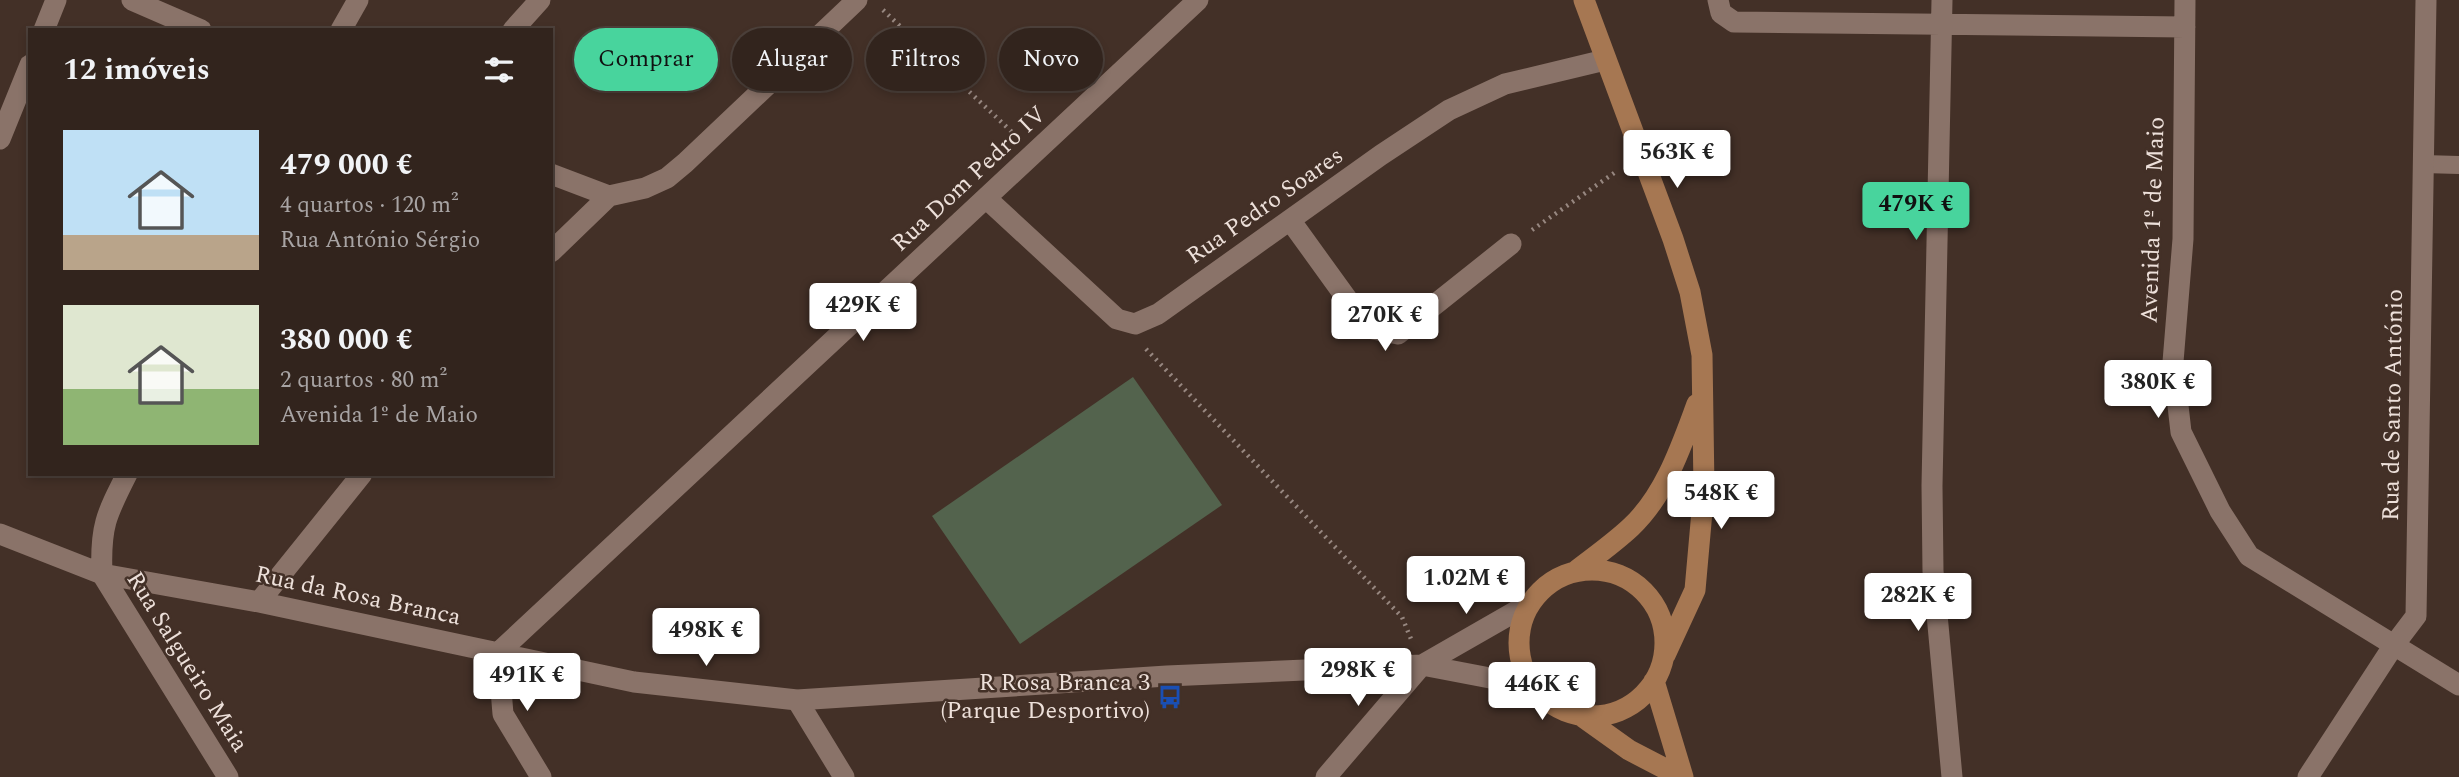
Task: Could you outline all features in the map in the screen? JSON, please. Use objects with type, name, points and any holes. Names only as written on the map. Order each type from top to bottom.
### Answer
[{"type":"street","points":[[45,28],[56,0]]},
{"type":"street","points":[[132,0],[196,28]]},
{"type":"street","points":[[342,28],[358,0]]},
{"type":"street","points":[[515,28],[540,0]]},
{"type":"street","points":[[553,175],[609,195],[645,188],[676,171],[857,0]]},
{"type":"street","name":"Rua Dom Pedro IV","points":[[498,653],[1198,0]]},
{"type":"street","points":[[1580,715],[1601,715],[1622,709],[1640,698],[1654,681],[1695,590],[1704,489],[1702,355],[1690,292],[1673,239],[1584,0]]},
{"type":"street","points":[[1717,0],[1721,13],[1734,22],[2185,27]]},
{"type":"street","points":[[1942,0],[1932,486],[1933,571],[1952,777]]},
{"type":"street","name":"Avenida 1º de Maio","points":[[2185,0],[2183,239],[2173,362],[2181,432],[2220,510],[2249,556],[2459,685]]},
{"type":"street","name":"Rua de Santo António","points":[[2308,777],[2394,645],[2416,616],[2426,0]]},
{"type":"street","name":"Rua Pedro Soares","points":[[1117,319],[1135,324],[1158,314],[1449,110],[1505,84],[1605,60]]},
{"type":"street","points":[[0,139],[28,70]]},
{"type":"street","points":[[553,250],[609,195]]},
{"type":"street","points":[[987,199],[1117,319]]},
{"type":"street","points":[[1290,220],[1368,328],[1398,334],[1511,244]]},
{"type":"street","points":[[1682,777],[1629,750],[1580,715],[1545,699],[1532,686],[1522,666],[1519,645],[1522,624],[1530,603],[1542,589],[1558,578],[1576,571],[1632,526],[1657,494],[1676,461],[1701,392]]},
{"type":"street","points":[[102,574],[101,545],[106,516],[126,476]]},
{"type":"street","points":[[259,602],[360,476]]},
{"type":"street","name":"Rua da Rosa Branca","points":[[0,534],[102,574],[259,602],[634,682],[797,700],[1167,676],[1422,665],[1532,686]]},
{"type":"street","points":[[1576,571],[1599,570],[1623,576],[1643,589],[1657,608],[1665,631],[1665,655]]},
{"type":"street","name":"Rua Salgueiro Maia","points":[[102,574],[228,777]]},
{"type":"street","name":"Rua da Rosa Branca","points":[[1422,665],[1530,603]]},
{"type":"street","points":[[498,653],[503,714],[541,777]]},
{"type":"street","points":[[1326,777],[1422,665]]},
{"type":"street","points":[[1654,681],[1682,777]]},
{"type":"street","points":[[797,700],[844,777]]},
{"type":"lane","points":[[2423,164],[2459,165]]},
{"type":"path","points":[[883,10],[1035,154]]},
{"type":"path","points":[[1511,244],[1641,154]]},
{"type":"path","points":[[1117,319],[1402,617],[1422,665]]},
{"type":"green space","points":[[1133,377],[1222,505],[1020,644],[932,516]]},
{"type":"place","name":"R Rosa Branca 3 (Parque Desportivo)","points":[[1170,697]]}]
